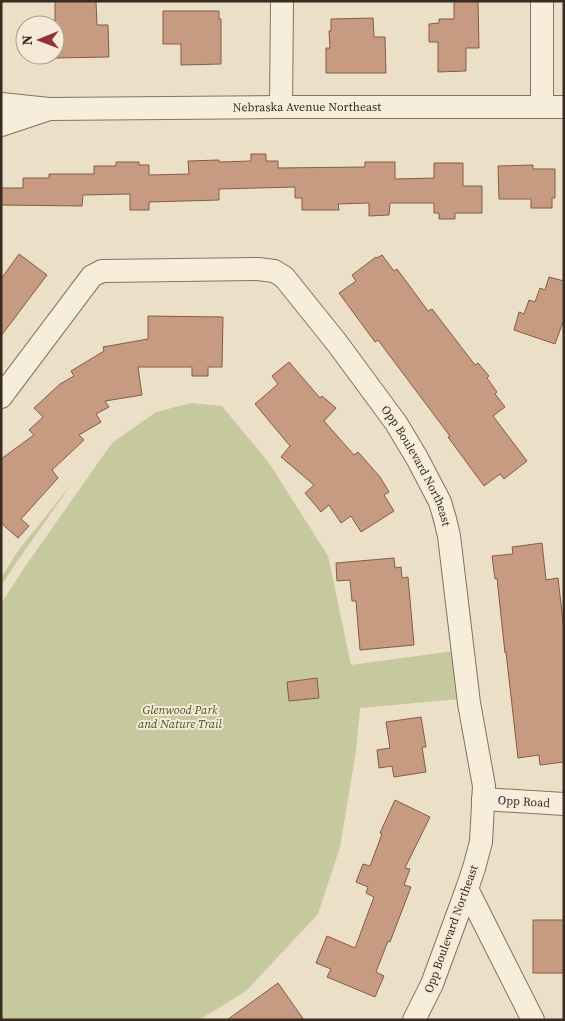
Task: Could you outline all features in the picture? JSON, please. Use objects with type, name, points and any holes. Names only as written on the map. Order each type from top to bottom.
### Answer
[{"type":"street","points":[[281,107],[282,1]]},
{"type":"street","points":[[542,1],[553,107]]},
{"type":"street","name":"Nebraska Avenue Northeast","points":[[1,104],[49,109],[553,107]]},
{"type":"street","name":"Nebraska Avenue Northeast","points":[[1,125],[49,109]]},
{"type":"street","name":"Opp Boulevard Northeast","points":[[1,397],[92,276],[102,271],[258,269],[274,271],[284,277],[337,343],[396,423],[440,502],[445,519],[449,536],[469,703],[484,786],[481,842],[474,868],[432,984],[414,1020]]},
{"type":"street","name":"Opp Road","points":[[484,799],[564,804]]},
{"type":"street","points":[[467,889],[533,1020]]},
{"type":"green space","name":"Glenwood Park and Nature Trail","points":[[191,403],[222,406],[269,463],[328,556],[351,665],[454,651],[460,699],[360,708],[356,751],[340,847],[318,914],[246,991],[199,1020],[1,1020],[1,604],[112,443],[156,412]]},
{"type":"green space","points":[[73,482],[1,586],[1,578],[18,551]]},
{"type":"building","points":[[55,1],[96,1],[97,25],[108,25],[109,57],[65,58],[65,15],[55,15]]},
{"type":"building","points":[[454,1],[478,1],[479,48],[466,48],[466,71],[438,72],[438,42],[429,42],[429,24],[439,23],[439,19],[454,19]]},
{"type":"building","points":[[163,11],[219,11],[219,19],[221,19],[221,64],[181,65],[181,44],[163,44]]},
{"type":"building","points":[[373,18],[374,37],[385,37],[386,73],[326,73],[326,48],[330,48],[329,31],[331,31],[331,19]]},
{"type":"building","points":[[251,154],[266,154],[266,161],[278,161],[278,168],[365,167],[365,162],[395,162],[395,179],[434,178],[434,163],[463,163],[463,186],[482,186],[482,213],[455,213],[455,219],[439,219],[439,213],[434,213],[434,203],[390,203],[389,215],[369,216],[369,203],[338,204],[339,210],[302,210],[302,198],[295,198],[295,187],[219,189],[219,200],[149,202],[149,210],[130,210],[130,194],[83,195],[82,206],[1,205],[1,188],[23,188],[23,178],[49,178],[49,174],[94,174],[94,166],[116,166],[116,162],[139,162],[139,165],[149,165],[149,175],[189,174],[188,161],[251,161]]},
{"type":"building","points":[[533,165],[533,169],[555,169],[555,198],[552,198],[552,208],[531,208],[531,199],[499,199],[498,166]]},
{"type":"building","points":[[19,254],[47,275],[1,336],[1,279]]},
{"type":"building","points":[[382,255],[394,271],[397,269],[428,311],[432,309],[475,365],[478,363],[489,376],[487,378],[497,392],[495,394],[505,407],[493,416],[527,461],[504,479],[500,474],[484,486],[448,437],[450,436],[378,340],[375,342],[339,293],[356,281],[352,275],[376,257]]},
{"type":"building","points":[[549,277],[564,281],[564,319],[555,344],[514,330],[519,312],[524,314],[529,300],[535,302],[540,288],[545,290]]},
{"type":"building","points":[[148,316],[223,317],[222,367],[208,367],[208,376],[192,376],[192,367],[138,367],[142,395],[105,401],[109,407],[96,414],[101,422],[79,435],[84,440],[52,470],[58,478],[21,519],[29,526],[18,538],[1,523],[1,459],[34,435],[29,430],[43,417],[34,408],[60,384],[74,376],[71,371],[104,351],[103,347],[148,339]]},
{"type":"building","points":[[289,362],[320,398],[322,396],[336,408],[324,421],[354,455],[358,452],[380,477],[389,492],[384,495],[394,511],[361,532],[351,516],[341,523],[329,505],[321,512],[305,493],[314,485],[281,457],[290,446],[255,404],[278,384],[272,376]]},
{"type":"building","points":[[542,543],[546,580],[558,578],[564,630],[564,762],[540,765],[539,755],[518,758],[497,578],[495,579],[492,556],[513,554],[512,547]]},
{"type":"building","points":[[394,558],[395,568],[401,567],[402,578],[408,577],[414,645],[360,650],[356,601],[352,601],[350,580],[337,581],[336,563]]},
{"type":"building","points":[[317,678],[319,698],[289,701],[287,682]]},
{"type":"building","points":[[421,717],[426,747],[422,747],[426,772],[394,777],[392,766],[379,768],[377,750],[390,748],[386,722]]},
{"type":"building","points":[[395,800],[430,817],[405,868],[410,869],[404,885],[411,887],[390,942],[388,941],[376,972],[384,976],[375,997],[327,977],[331,969],[316,963],[327,936],[355,948],[374,897],[366,893],[368,887],[356,882],[363,864],[370,866],[382,834],[380,833]]},
{"type":"building","points":[[533,920],[564,920],[564,973],[533,973]]},
{"type":"building","points":[[278,983],[304,1020],[227,1020]]}]
